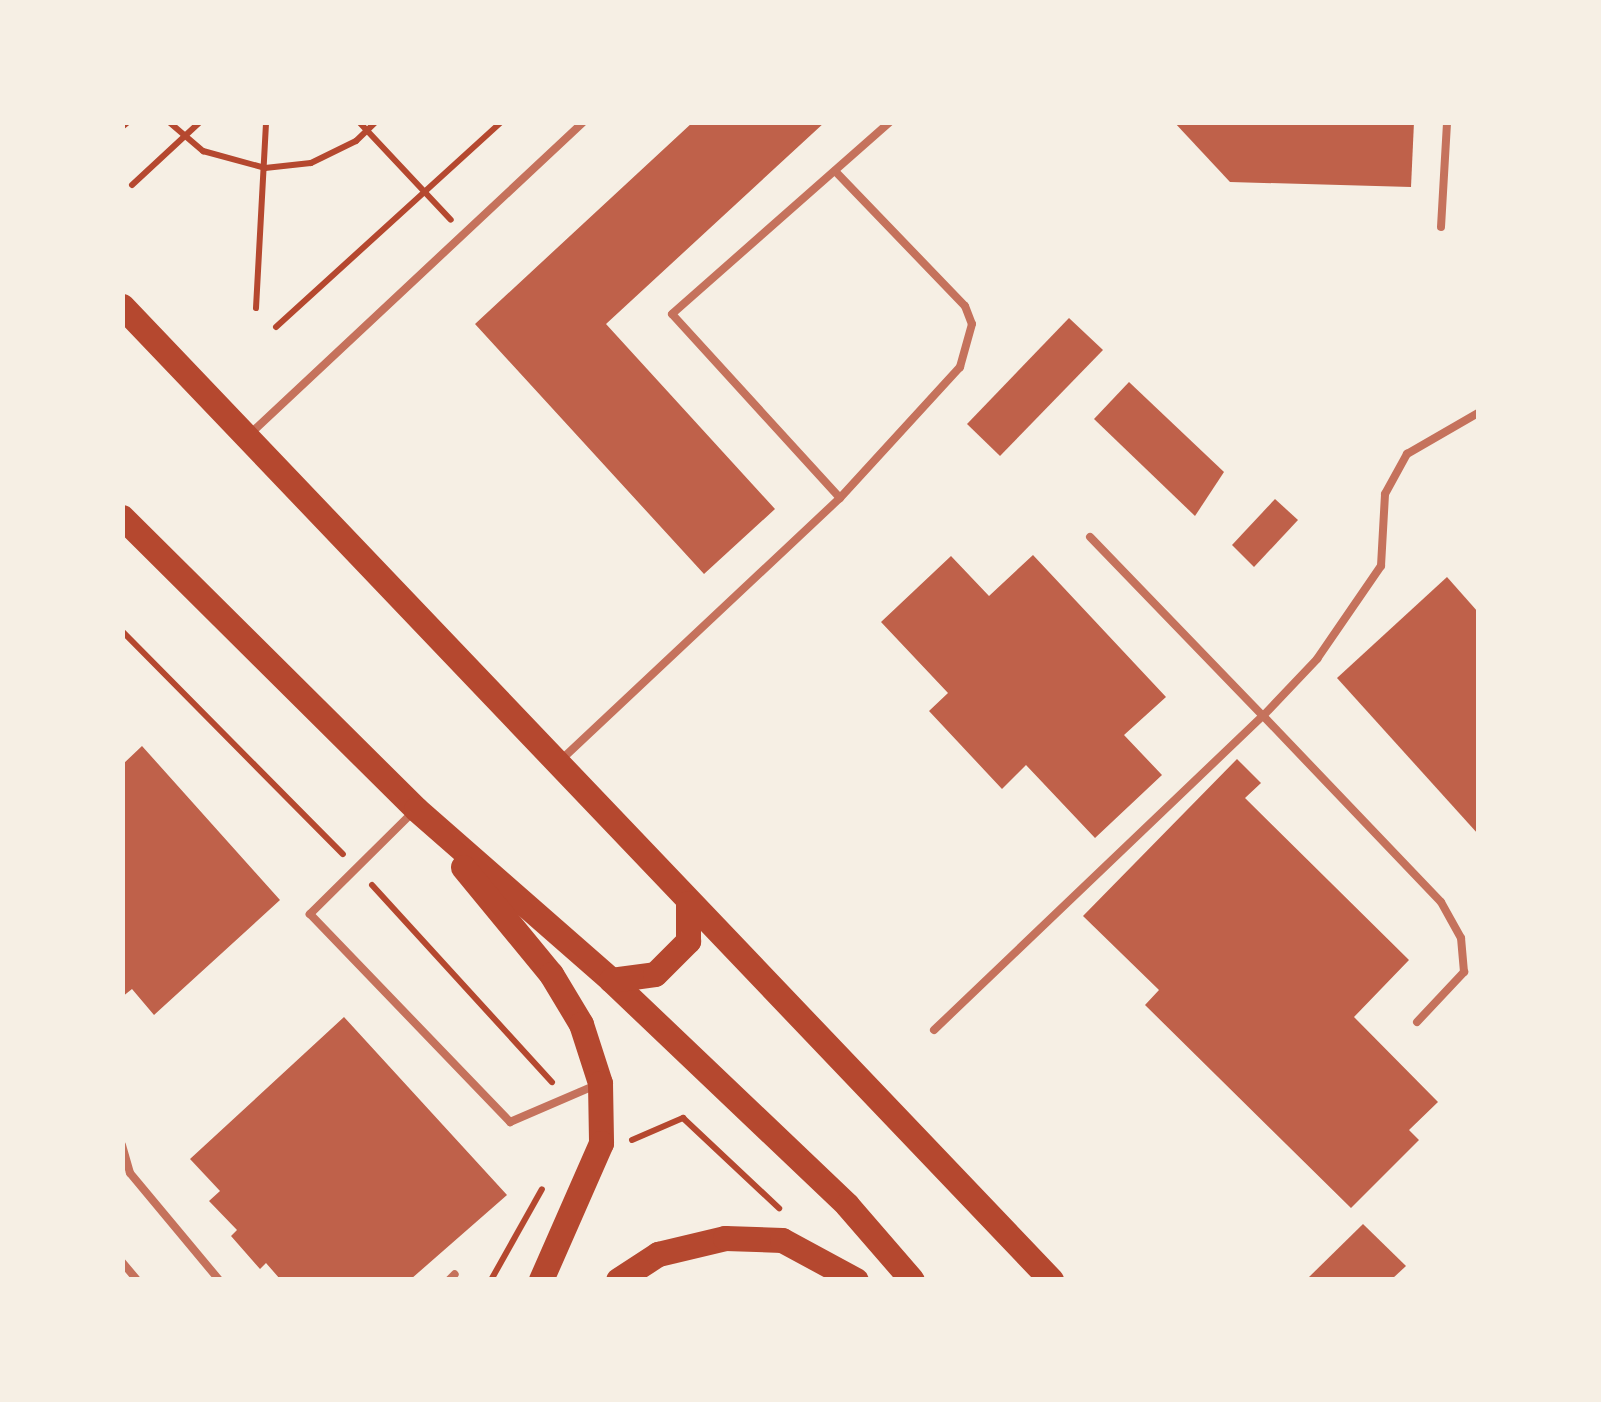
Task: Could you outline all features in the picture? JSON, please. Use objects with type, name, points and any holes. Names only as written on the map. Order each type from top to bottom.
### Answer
[{"type":"main road","points":[[122,306],[555,765],[1051,1280]]},
{"type":"main road","points":[[122,332],[165,351]]},
{"type":"main road","points":[[122,517],[416,809],[610,980],[847,1205],[912,1280]]},
{"type":"main road","points":[[416,809],[551,974],[581,1024],[600,1083],[601,1143],[541,1280]]},
{"type":"main road","points":[[610,980],[654,974],[688,942],[688,903]]},
{"type":"main road","points":[[618,1280],[658,1254],[724,1238],[782,1240],[856,1280]]},
{"type":"lane","points":[[248,436],[583,122]]},
{"type":"lane","points":[[840,498],[672,314],[890,122]]},
{"type":"lane","points":[[1441,227],[1447,122]]},
{"type":"lane","points":[[555,765],[840,498],[960,367],[972,324],[965,306],[836,170]]},
{"type":"lane","points":[[934,1030],[1317,659],[1381,566],[1384,494],[1408,454],[1478,413]]},
{"type":"lane","points":[[1090,537],[1441,902],[1462,938],[1464,972],[1418,1022]]},
{"type":"lane","points":[[416,809],[310,914],[510,1122],[600,1083]]},
{"type":"lane","points":[[122,1145],[130,1173],[218,1280]]},
{"type":"lane","points":[[122,1262],[137,1280]]},
{"type":"path","points":[[169,122],[203,150],[265,168],[311,163],[368,132],[376,122]]},
{"type":"path","points":[[132,186],[200,122]]},
{"type":"path","points":[[256,308],[266,122]]},
{"type":"path","points":[[359,122],[464,234]]},
{"type":"path","points":[[276,327],[501,122]]},
{"type":"path","points":[[601,1143],[626,1142],[683,1118],[784,1212]]},
{"type":"path","points":[[491,1280],[546,1181]]},
{"type":"building","points":[[693,122],[825,122],[606,324],[775,509],[704,574],[475,324]]},
{"type":"building","points":[[1174,122],[1414,122],[1411,187],[1230,182]]},
{"type":"building","points":[[1069,318],[1103,350],[1000,456],[967,424]]},
{"type":"building","points":[[1129,382],[1224,472],[1195,516],[1094,419]]},
{"type":"building","points":[[1275,499],[1298,520],[1254,567],[1232,545]]},
{"type":"building","points":[[1033,555],[1166,697],[1124,735],[1162,775],[1095,838],[1026,765],[1002,789],[929,711],[948,693],[881,622],[951,556],[989,596]]},
{"type":"building","points":[[1447,577],[1478,612],[1478,834],[1337,678]]},
{"type":"building","points":[[142,746],[280,900],[154,1015],[132,989],[122,997],[122,765]]},
{"type":"building","points":[[1237,759],[1261,783],[1245,798],[1409,960],[1354,1017],[1438,1102],[1409,1130],[1419,1140],[1351,1208],[1145,1005],[1159,990],[1083,916]]},
{"type":"building","points":[[344,1017],[507,1195],[411,1279],[280,1279],[266,1263],[260,1269],[231,1236],[237,1230],[209,1201],[220,1191],[190,1159]]},
{"type":"building","points":[[1363,1224],[1406,1266],[1392,1279],[1307,1279]]}]
